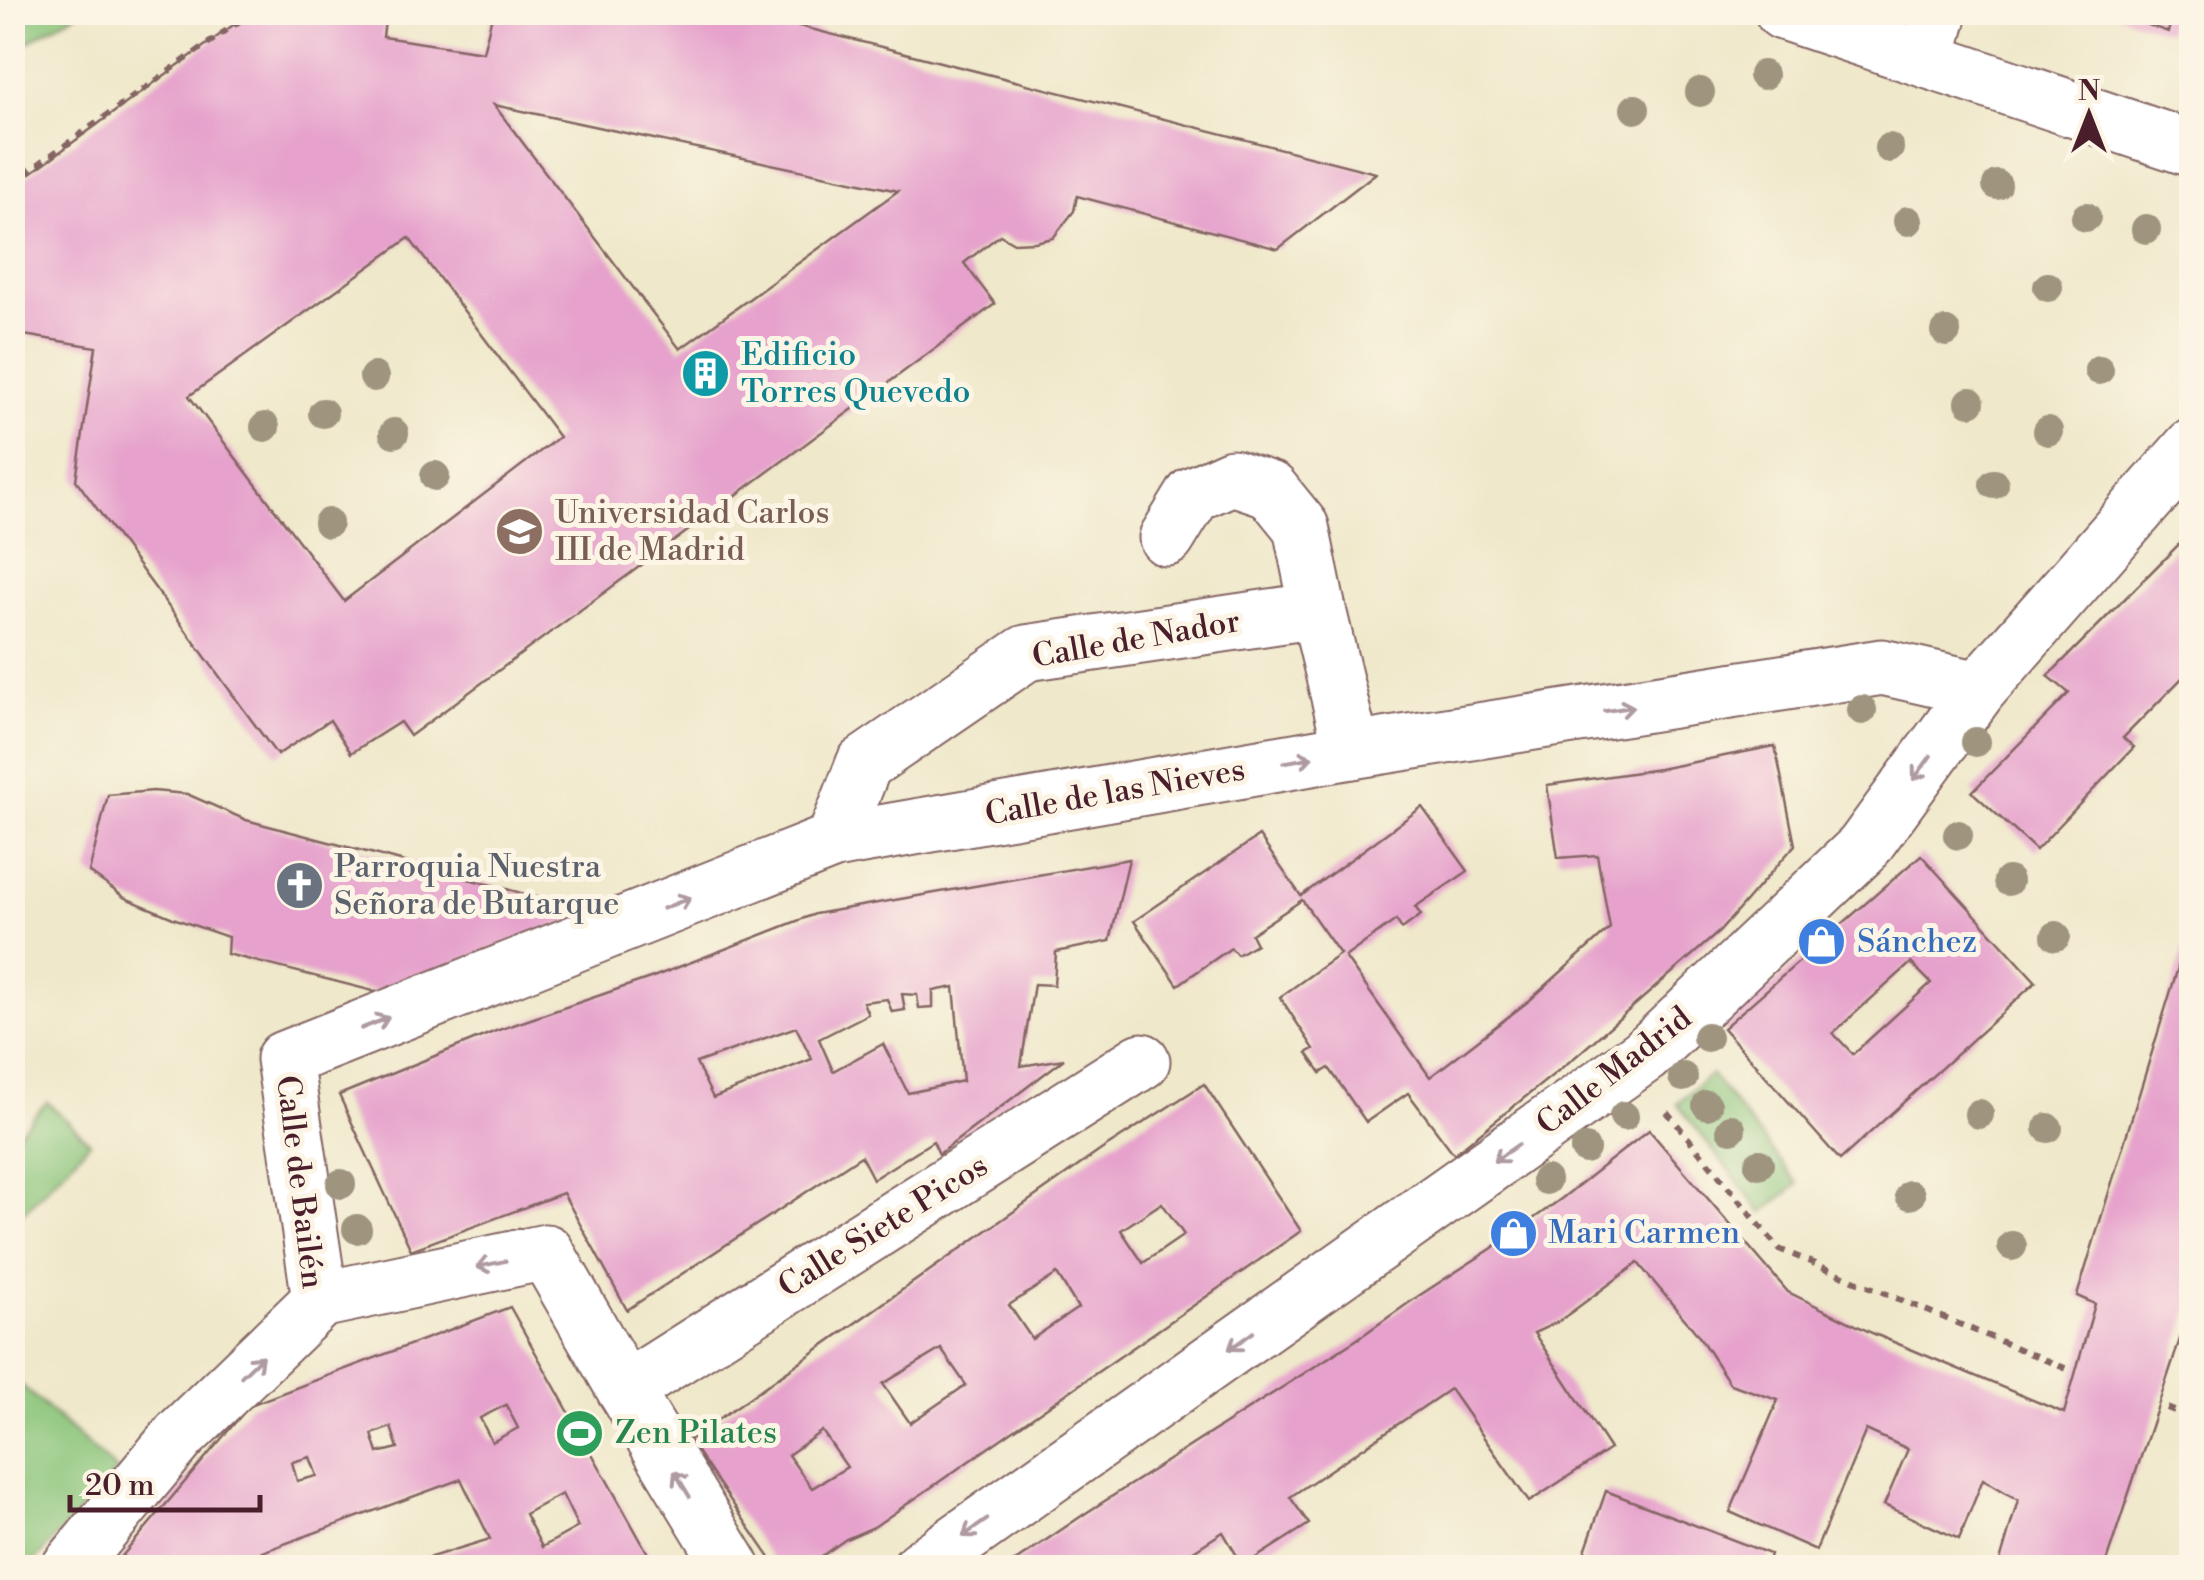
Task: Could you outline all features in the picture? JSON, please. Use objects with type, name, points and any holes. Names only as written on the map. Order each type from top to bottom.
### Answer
[{"type":"street","points":[[1783,12],[1934,36],[2192,149]]},
{"type":"street","name":"Calle Madrid","points":[[920,1568],[1645,1055],[1864,848],[1980,690],[2192,448]]},
{"type":"street","points":[[1167,538],[1194,494],[1232,478],[1270,490],[1302,527],[1352,751]]},
{"type":"street","name":"Calle de Nador","points":[[834,841],[864,764],[1026,653],[1318,610]]},
{"type":"street","name":"Calle de las Nieves","points":[[284,1059],[834,841],[1352,751],[1882,667],[1980,690]]},
{"type":"street","name":"Calle de Bailén","points":[[70,1568],[180,1436],[320,1300],[284,1059]]},
{"type":"street","name":"Calle Siete Picos","points":[[625,1390],[1142,1061]]},
{"type":"street","points":[[320,1300],[546,1252],[733,1568]]},
{"type":"street","points":[[180,1436],[188,1382]]},
{"type":"path","points":[[209,12],[239,16]]},
{"type":"path","points":[[12,183],[239,16]]},
{"type":"path","points":[[1664,1109],[1779,1249],[2067,1369]]},
{"type":"path","points":[[2167,1408],[2192,1418]]},
{"type":"green space","points":[[13,12],[77,12],[77,13],[13,51]]},
{"type":"green space","points":[[1711,1074],[1798,1184],[1762,1213],[1677,1104]]},
{"type":"green space","points":[[47,1102],[90,1142],[21,1215],[13,1207],[13,1138]]},
{"type":"green space","points":[[12,1377],[117,1471],[29,1567],[13,1567]]},
{"type":"building","name":"Edificio Torres Quevedo","points":[[251,12],[386,12],[383,37],[483,52],[493,12],[744,12],[1376,173],[1278,249],[1077,196],[1074,211],[1053,238],[1014,243],[1000,235],[964,263],[995,304],[410,736],[400,722],[351,753],[330,720],[277,755],[76,480],[96,347],[12,333],[12,187]],"holes":[[[494,105],[898,191],[680,349]],[[409,238],[559,437],[344,601],[189,396]]]},
{"type":"building","points":[[2111,12],[2174,12],[2168,32]]},
{"type":"building","points":[[2192,531],[2192,668],[2123,738],[2134,747],[2036,850],[1972,792],[2069,693],[2048,676]]},
{"type":"building","points":[[1775,746],[1795,845],[1720,931],[1574,1058],[1454,1154],[1408,1093],[1366,1122],[1329,1068],[1321,1073],[1307,1053],[1314,1049],[1280,997],[1340,954],[1302,900],[1251,934],[1256,944],[1237,955],[1231,948],[1178,985],[1134,921],[1259,836],[1301,896],[1422,807],[1468,871],[1415,907],[1421,915],[1402,929],[1396,920],[1345,957],[1430,1077],[1530,1000],[1610,928],[1597,855],[1558,858],[1547,785],[1659,769]]},
{"type":"building","name":"Parroquia Nuestra Señora de Butarque","points":[[153,791],[187,794],[246,820],[593,912],[377,992],[227,954],[228,937],[125,898],[89,872],[108,795]]},
{"type":"building","points":[[1921,855],[2036,982],[1840,1160],[1723,1028]],"holes":[[[1911,963],[1931,983],[1853,1054],[1833,1033]]]},
{"type":"building","points":[[1129,859],[1110,941],[1056,952],[1054,985],[1034,984],[1021,1066],[1064,1059],[939,1154],[933,1141],[873,1179],[861,1156],[627,1310],[563,1193],[411,1250],[339,1095],[496,1031],[653,977],[815,914]],"holes":[[[954,987],[963,1081],[908,1093],[883,1044],[833,1071],[819,1039],[868,1014],[863,1002],[887,999],[892,1012],[905,1010],[902,994],[917,995],[919,1008],[933,1007],[933,991]],[[796,1027],[812,1059],[713,1098],[696,1063]]]},
{"type":"building","points":[[2192,922],[2192,1303],[2104,1568],[1998,1568],[2018,1500],[1983,1479],[1959,1539],[1884,1505],[1908,1449],[1866,1430],[1816,1550],[1730,1512],[1778,1400],[1730,1384],[1698,1335],[1638,1263],[1558,1322],[1534,1333],[1610,1449],[1529,1502],[1450,1389],[1290,1497],[1309,1524],[1243,1566],[1223,1532],[1167,1568],[1005,1568],[1491,1249],[1649,1130],[1788,1292],[1872,1333],[2064,1413],[2095,1304],[2077,1296]]},
{"type":"building","points":[[1204,1084],[1301,1231],[874,1527],[846,1539],[805,1568],[777,1568],[689,1440],[1101,1150]],"holes":[[[1162,1203],[1184,1235],[1143,1263],[1121,1230]],[[1057,1274],[1078,1308],[1032,1339],[1009,1305]],[[941,1349],[966,1385],[910,1423],[883,1384]],[[822,1431],[847,1467],[812,1488],[788,1455]]]},
{"type":"building","points":[[510,1307],[656,1568],[395,1568],[490,1539],[461,1479],[254,1555],[243,1568],[112,1568],[250,1405]],"holes":[[[506,1405],[518,1428],[492,1442],[480,1418]],[[391,1427],[398,1448],[378,1453],[372,1434]],[[310,1457],[317,1476],[297,1481],[292,1462]],[[562,1494],[578,1527],[542,1547],[525,1514]]]},
{"type":"building","points":[[1606,1491],[1770,1554],[1766,1568],[1579,1568]]},
{"type":"place","name":"Edificio Torres Quevedo","points":[[706,373]]},
{"type":"place","name":"Universidad Carlos III de Madrid","points":[[520,531]]},
{"type":"place","name":"Parroquia Nuestra Señora de Butarque","points":[[299,885]]},
{"type":"place","name":"Sánchez","points":[[1822,942]]},
{"type":"place","name":"Mari Carmen","points":[[1513,1233]]},
{"type":"place","name":"Zen Pilates","points":[[580,1433]]}]
